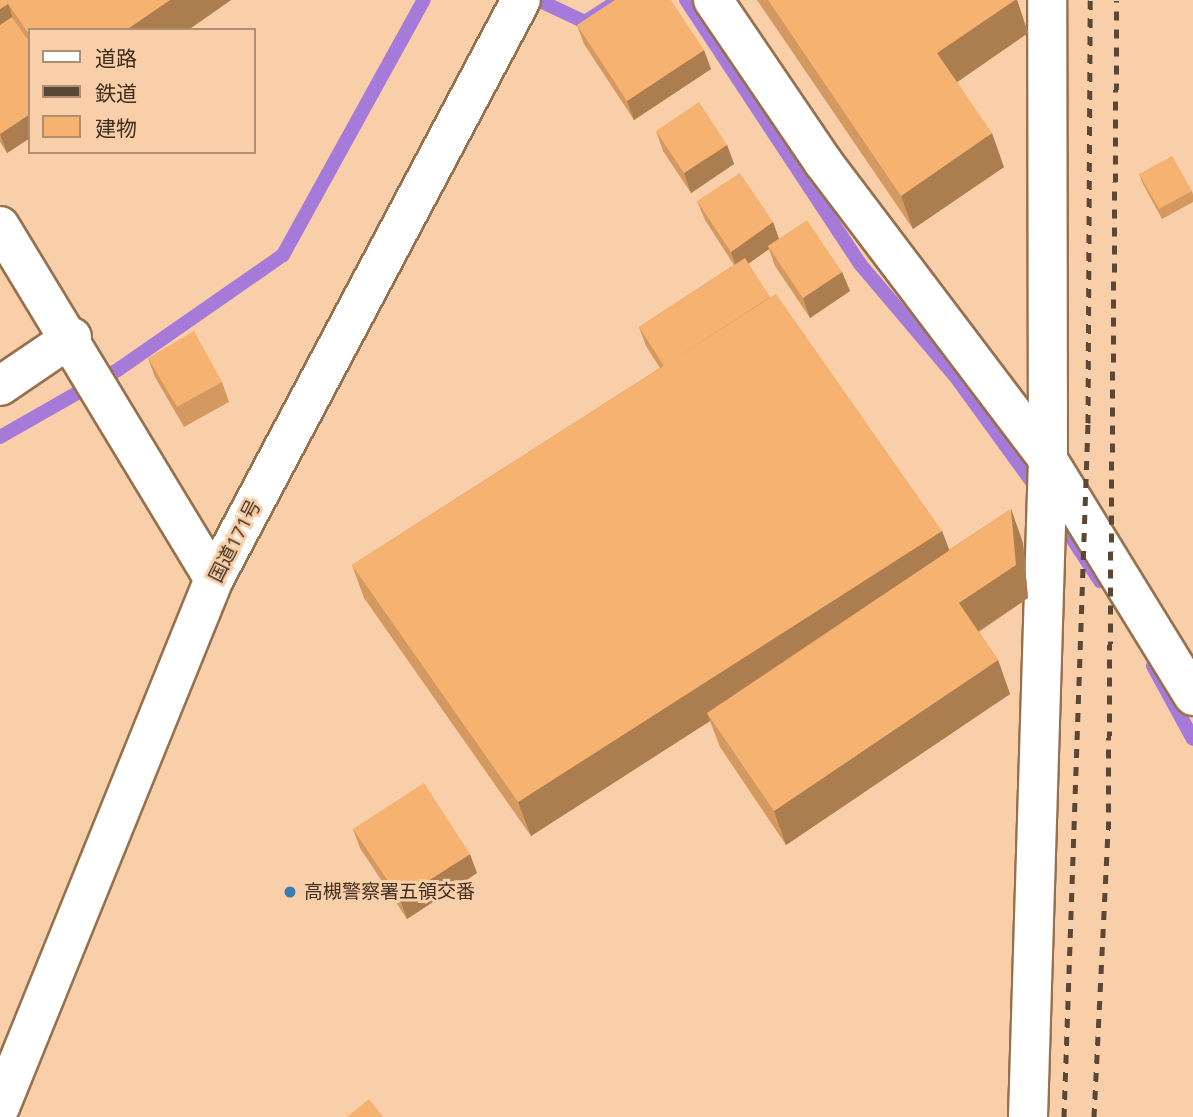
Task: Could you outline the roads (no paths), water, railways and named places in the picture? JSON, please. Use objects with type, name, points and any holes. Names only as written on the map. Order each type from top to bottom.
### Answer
[{"type":"main road","name":"国道171号","points":[[0,1107],[214,579],[522,0]]},
{"type":"main road","points":[[713,0],[823,162],[1048,460],[1193,696]]},
{"type":"main road","points":[[1028,1117],[1048,460],[1047,0]]},
{"type":"main road","points":[[0,226],[77,345],[214,579]]},
{"type":"main road","points":[[0,386],[77,345]]},
{"type":"waterway","points":[[0,437],[119,369],[283,255],[424,0]]},
{"type":"waterway","points":[[538,0],[585,22],[619,0]]},
{"type":"waterway","points":[[686,0],[860,264],[955,376],[1037,489]]},
{"type":"waterway","points":[[1058,517],[1100,581]]},
{"type":"waterway","points":[[1153,666],[1193,739]]},
{"type":"railway","points":[[1064,1117],[1088,423],[1090,0]]},
{"type":"railway","points":[[1094,1117],[1108,830],[1117,0]]},
{"type":"place","name":"高槻警察署五領交番","points":[[290,892]]}]
